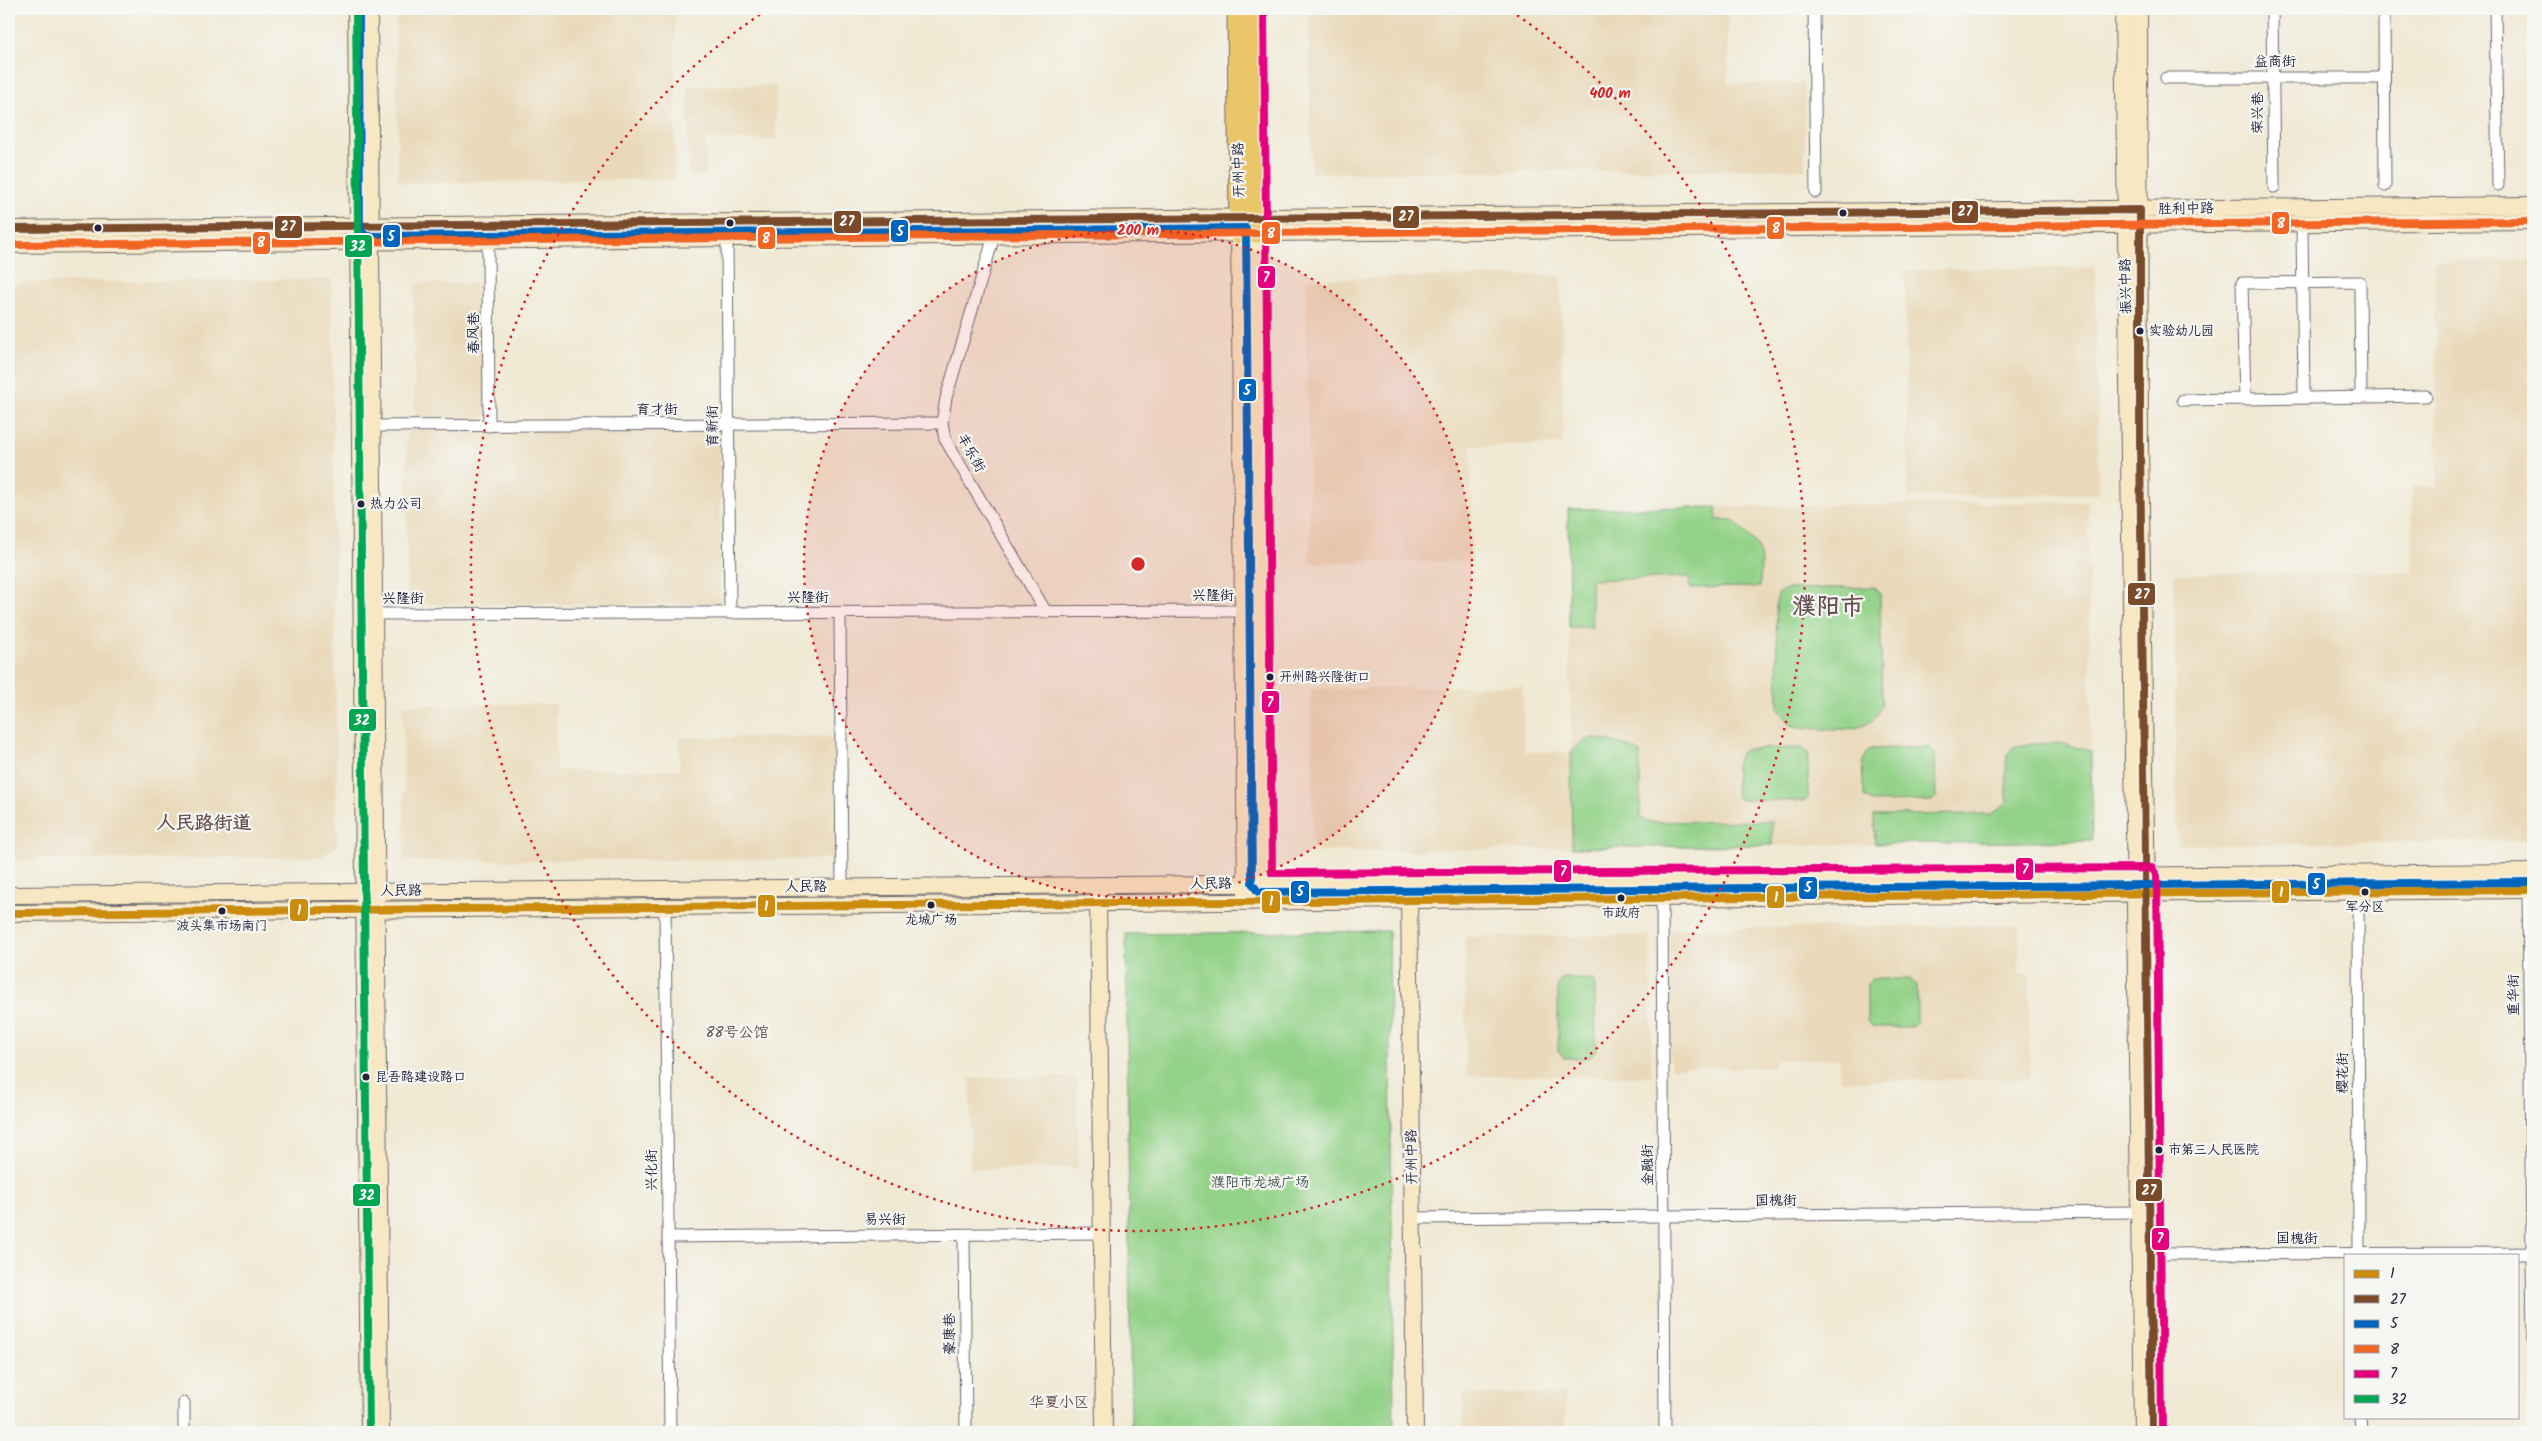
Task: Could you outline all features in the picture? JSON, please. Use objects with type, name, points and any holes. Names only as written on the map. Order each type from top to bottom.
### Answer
[{"type":"main road","name":"开州中路","points":[[1237,9],[1247,226]]},
{"type":"main road","name":"开州中路","points":[[1247,226],[1254,9]]},
{"type":"street","points":[[356,9],[372,426],[373,614],[370,891]]},
{"type":"street","points":[[369,9],[364,234],[370,891],[369,1432]]},
{"type":"street","points":[[1814,9],[1816,192]]},
{"type":"street","name":"振兴中路","points":[[2123,9],[2133,217],[2141,876],[2139,1212],[2142,1432]]},
{"type":"street","name":"振兴中路","points":[[2133,217],[2139,9]]},
{"type":"street","name":"荣兴巷","points":[[2272,9],[2274,188]]},
{"type":"street","points":[[2384,9],[2385,186]]},
{"type":"street","points":[[2495,9],[2498,185]]},
{"type":"street","name":"益商街","points":[[2166,78],[2384,78]]},
{"type":"street","name":"胜利中路","points":[[9,230],[364,234],[1247,226],[2133,217],[2533,205]]},
{"type":"street","name":"胜利中路","points":[[2133,217],[2302,223],[2533,221]]},
{"type":"street","points":[[2302,223],[2304,398]]},
{"type":"street","name":"胜利中路","points":[[9,245],[364,234],[488,241],[994,236],[1247,226]]},
{"type":"street","name":"开州中路","points":[[1246,902],[1243,611],[1247,226]]},
{"type":"street","name":"开州中路","points":[[1247,226],[1263,901]]},
{"type":"street","name":"丰乐街","points":[[994,236],[946,398],[942,424],[945,439],[1046,612]]},
{"type":"street","name":"育新街","points":[[727,238],[730,613]]},
{"type":"street","name":"春风巷","points":[[488,241],[489,426]]},
{"type":"street","points":[[2245,399],[2242,283],[2360,282],[2361,397]]},
{"type":"street","points":[[2183,400],[2426,396]]},
{"type":"street","name":"育才街","points":[[372,426],[942,424]]},
{"type":"street","name":"兴隆街","points":[[373,614],[1243,611]]},
{"type":"street","points":[[840,612],[842,887]]},
{"type":"street","name":"人民路","points":[[9,895],[2533,872]]},
{"type":"street","name":"开州中路","points":[[1409,882],[1415,1432]]},
{"type":"street","points":[[1098,885],[1104,1432]]},
{"type":"street","name":"人民路","points":[[9,913],[2530,890]]},
{"type":"street","name":"重华街","points":[[2530,890],[2533,1338]]},
{"type":"street","name":"樱花街","points":[[2358,892],[2359,1254]]},
{"type":"street","name":"振兴中路","points":[[2141,893],[2151,1254],[2152,1432]]},
{"type":"street","name":"金融街","points":[[1662,898],[1665,1432]]},
{"type":"street","name":"兴化街","points":[[665,907],[670,1432]]},
{"type":"street","points":[[370,910],[381,1432]]},
{"type":"street","name":"国槐街","points":[[1413,1218],[2139,1212]]},
{"type":"street","name":"易兴街","points":[[668,1237],[1102,1233]]},
{"type":"street","name":"豪康巷","points":[[964,1234],[966,1432]]},
{"type":"street","name":"国槐街","points":[[2151,1254],[2359,1254],[2527,1252],[2533,1250]]},
{"type":"street","points":[[184,1403],[184,1432]]},
{"type":"street","points":[[2360,1418],[2360,1432]]},
{"type":"shaded area","points":[[396,9],[675,9],[675,179],[398,183]]},
{"type":"shaded area","points":[[1309,9],[1728,9],[1728,84],[1804,83],[1805,169],[1311,173]]},
{"type":"shaded area","points":[[776,85],[776,140],[706,140],[706,175],[688,176],[688,86]]},
{"type":"shaded area","points":[[2533,260],[2533,841],[2177,845],[2174,574],[2413,572],[2412,487],[2437,487],[2435,261]]},
{"type":"shaded area","points":[[2095,267],[2099,494],[1908,497],[1905,270]]},
{"type":"shaded area","points":[[1561,275],[1563,444],[1471,446],[1472,561],[1310,563],[1306,279]]},
{"type":"shaded area","points":[[332,279],[337,846],[322,857],[9,860],[9,283]]},
{"type":"shaded area","points":[[484,283],[485,419],[415,420],[414,284]]},
{"type":"shaded area","points":[[407,429],[720,429],[720,604],[407,604]]},
{"type":"shaded area","points":[[2088,502],[2092,841],[1313,852],[1311,689],[1523,686],[1524,752],[1571,752],[1568,509]]},
{"type":"shaded area","points":[[556,704],[556,770],[679,770],[680,738],[837,737],[837,859],[404,861],[403,705]]},
{"type":"shaded area","points":[[2019,925],[2019,974],[2029,974],[2030,1079],[1840,1081],[1839,1059],[1774,1060],[1774,1067],[1670,1068],[1669,929]]},
{"type":"shaded area","points":[[1650,935],[1652,1076],[1466,1076],[1465,937]]},
{"type":"shaded area","points":[[1077,1077],[1078,1168],[970,1169],[970,1078]]},
{"type":"shaded area","points":[[1463,1394],[1565,1394],[1566,1432],[1463,1432]]},
{"type":"green space","points":[[1716,507],[1717,520],[1733,520],[1757,545],[1761,559],[1760,587],[1690,588],[1689,577],[1591,580],[1592,627],[1569,627],[1568,509]]},
{"type":"green space","points":[[1874,587],[1880,594],[1882,702],[1877,715],[1861,727],[1818,729],[1791,725],[1778,708],[1776,603],[1778,594],[1785,589]]},
{"type":"green space","points":[[1594,738],[1625,746],[1640,753],[1640,815],[1645,822],[1772,821],[1772,845],[1572,848],[1571,752],[1581,742]]},
{"type":"green space","points":[[2060,743],[2091,751],[2092,841],[1875,844],[1874,815],[1990,814],[2000,809],[2007,802],[2006,767],[2010,750],[2025,744]]},
{"type":"green space","points":[[1929,747],[1935,753],[1936,797],[1932,801],[1872,802],[1864,797],[1863,764],[1866,753],[1870,749]]},
{"type":"green space","points":[[1802,748],[1808,753],[1808,798],[1804,801],[1740,800],[1737,797],[1736,777],[1738,758],[1746,749]]},
{"type":"green space","name":"濮阳市龙城广场","points":[[1389,931],[1394,1432],[1131,1432],[1126,934]]},
{"type":"green space","points":[[1564,978],[1593,980],[1595,986],[1596,1050],[1589,1058],[1564,1058],[1558,1050],[1558,986],[1560,980]]},
{"type":"green space","points":[[1872,979],[1910,979],[1917,985],[1917,1022],[1912,1027],[1873,1027],[1867,1021],[1867,983]]},
{"type":"transit line","name":"32","points":[[356,9],[369,1432]]},
{"type":"transit line","name":"5","points":[[359,9],[360,226],[362,232],[367,236],[1246,228],[1252,883],[1258,892],[2533,882]]},
{"type":"transit line","name":"7","points":[[1264,9],[1272,873],[2152,868],[2157,876],[2162,1432]]},
{"type":"transit line","name":"27","points":[[9,229],[2140,210],[2140,444],[2152,1432]]},
{"type":"transit line","name":"8","points":[[9,245],[2533,221]]},
{"type":"transit line","name":"1","points":[[9,913],[2533,890]]},
{"type":"place","name":"实验幼儿园","points":[[2140,331]]},
{"type":"place","name":"热力公司","points":[[361,504]]},
{"type":"place","name":"开州路兴隆街口","points":[[1270,677]]},
{"type":"place","name":"军分区","points":[[2365,892]]},
{"type":"place","name":"市政府","points":[[1621,898]]},
{"type":"place","name":"龙城广场","points":[[931,905]]},
{"type":"place","name":"波头集市场南门","points":[[222,911]]},
{"type":"place","name":"昆吾路建设路口","points":[[366,1077]]},
{"type":"place","name":"市第三人民医院","points":[[2159,1150]]},
{"type":"district","name":"濮阳市","points":[[1828,607]]},
{"type":"district","name":"人民路街道","points":[[204,824]]},
{"type":"district","name":"88号公馆","points":[[737,1033]]},
{"type":"district","name":"华夏小区","points":[[1059,1403]]}]
